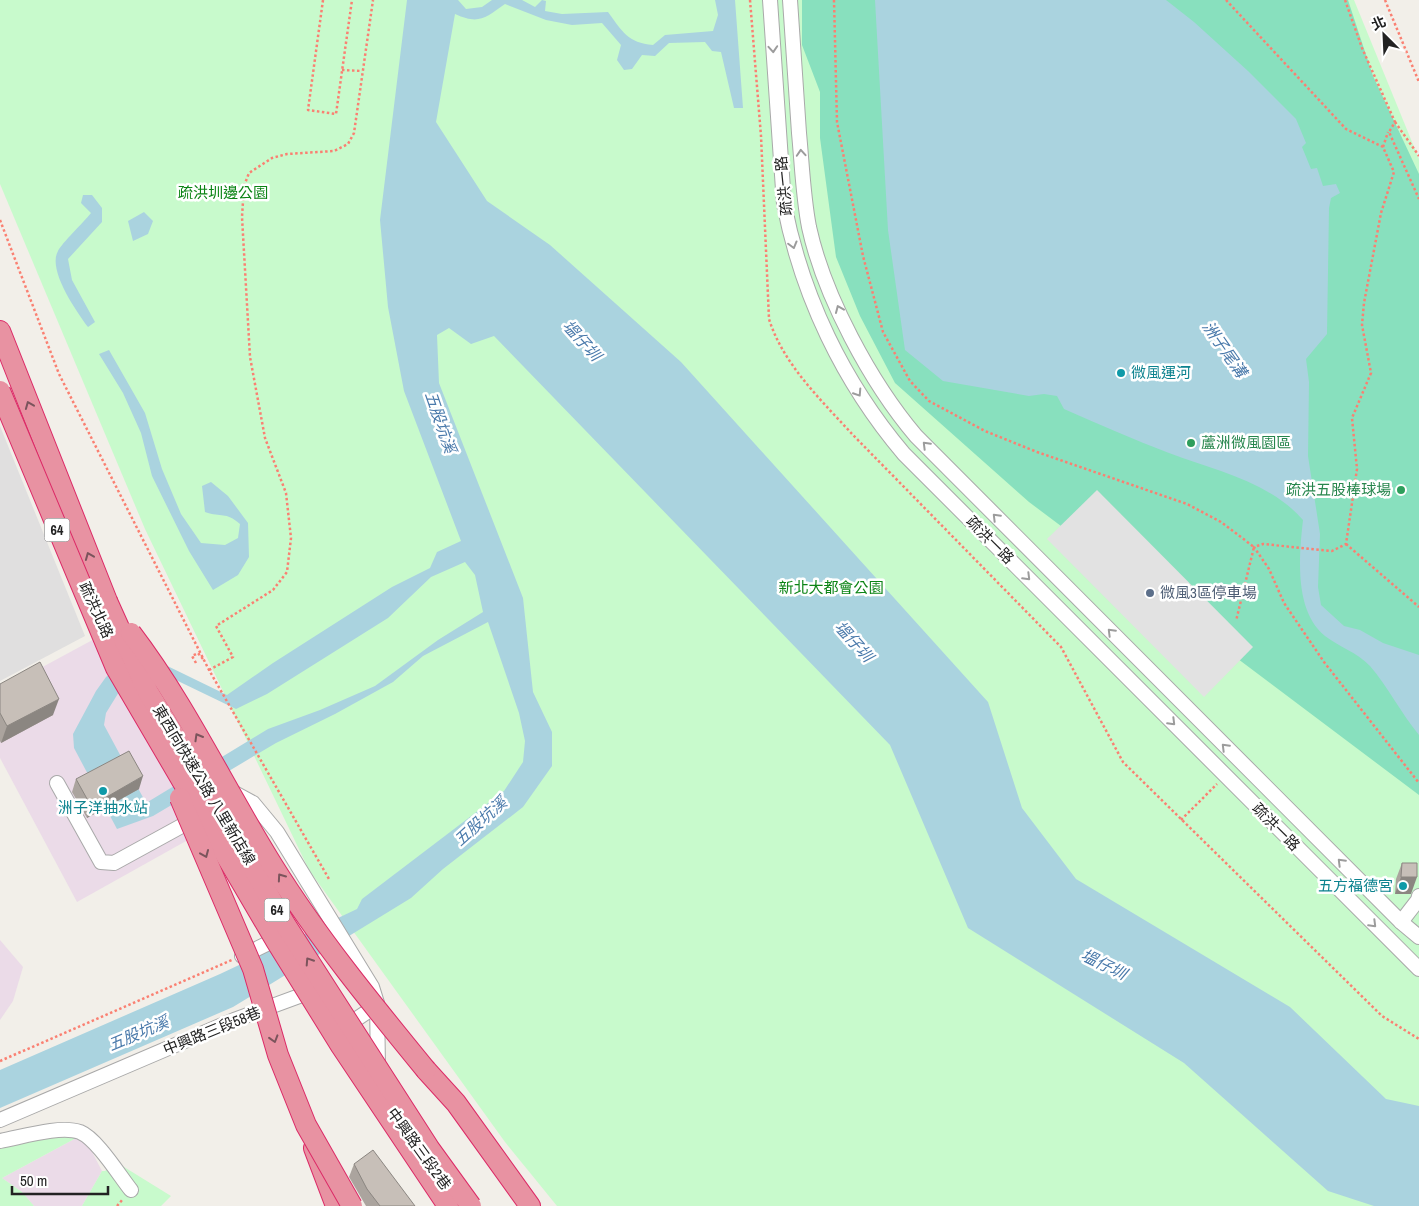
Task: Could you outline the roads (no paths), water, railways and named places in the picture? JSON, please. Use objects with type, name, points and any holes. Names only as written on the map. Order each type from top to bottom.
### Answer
[{"type":"highway","name":"東西向快速公路 八里新店線","points":[[0,331],[107,601],[148,692],[218,806],[285,924],[429,1148],[470,1206]]},
{"type":"highway","name":"東西向快速公路 八里新店線","points":[[0,391],[116,668],[276,941],[341,1046],[448,1206]]},
{"type":"highway","points":[[107,601],[166,684],[274,867],[364,994],[426,1070],[456,1103],[530,1206]]},
{"type":"highway","points":[[116,668],[184,806],[253,969],[278,1055],[306,1125],[325,1182],[336,1206]]},
{"type":"highway","points":[[426,1070],[514,1206]]},
{"type":"highway","points":[[306,1125],[352,1206]]},
{"type":"street","name":"疏洪一路","points":[[770,0],[784,204],[789,230],[797,260],[821,320],[856,391],[904,454],[1419,969]]},
{"type":"street","name":"疏洪一路","points":[[790,0],[804,189],[810,229],[826,279],[849,332],[893,408],[916,436],[1401,922],[1419,937]]},
{"type":"street","name":"疏洪北路","points":[[0,401],[99,619],[206,812],[236,857],[282,938],[242,956]]},
{"type":"street","points":[[179,764],[253,804],[277,832],[325,914],[372,987],[377,1003],[378,1093]]},
{"type":"street","points":[[57,783],[101,862],[114,863],[237,794]]},
{"type":"street","points":[[236,857],[277,832]]},
{"type":"street","points":[[1401,922],[1419,896]]},
{"type":"street","name":"中興路三段58巷","points":[[0,1120],[234,1020],[313,991],[378,1093]]},
{"type":"street","points":[[339,1031],[376,1006]]},
{"type":"street","name":"中興路三段2巷","points":[[378,1093],[459,1206]]},
{"type":"street","points":[[0,1141],[66,1129],[81,1133],[90,1139],[131,1190]]},
{"type":"water","points":[[407,0],[458,0],[466,9],[482,7],[492,0],[522,0],[535,7],[542,0],[546,1],[545,11],[562,14],[608,12],[631,39],[653,45],[665,35],[713,31],[718,15],[715,0],[735,0],[743,108],[734,108],[721,52],[712,51],[705,42],[669,43],[655,56],[642,55],[632,69],[624,70],[617,60],[621,45],[602,23],[572,25],[546,20],[505,4],[482,18],[470,19],[455,14],[436,122],[487,201],[550,245],[681,362],[988,702],[1022,808],[1076,879],[1290,1007],[1386,1099],[1419,1106],[1419,1206],[1374,1206],[1328,1191],[1184,1063],[968,928],[890,745],[494,336],[471,344],[449,328],[437,335],[439,383],[523,598],[533,692],[552,732],[552,766],[523,807],[443,869],[411,898],[233,1007],[0,1108],[0,1070],[220,974],[357,909],[362,899],[504,791],[523,762],[525,741],[519,713],[488,622],[423,656],[393,682],[335,714],[276,743],[153,816],[117,829],[74,748],[73,734],[96,691],[106,677],[114,670],[151,658],[227,695],[273,663],[392,587],[430,568],[437,552],[461,541],[404,391],[388,307],[380,220]],"holes":[[[465,562],[475,575],[483,612],[438,640],[375,686],[320,710],[268,729],[146,803],[104,725],[106,713],[127,679],[153,669],[236,709],[267,694],[388,618],[431,577]]]},
{"type":"water","name":"微風運河","points":[[875,0],[1166,0],[1194,22],[1248,71],[1296,119],[1306,143],[1302,147],[1311,169],[1317,168],[1323,186],[1336,184],[1340,193],[1331,198],[1329,208],[1327,334],[1306,359],[1309,382],[1308,456],[1320,534],[1318,587],[1321,605],[1344,626],[1360,630],[1383,643],[1419,655],[1419,735],[1370,666],[1325,636],[1315,625],[1303,598],[1301,582],[1300,550],[1303,520],[1289,507],[1258,486],[1156,448],[1064,409],[1057,396],[1044,394],[1029,396],[943,381],[905,350],[888,230]]},
{"type":"water","points":[[83,195],[92,195],[102,208],[102,222],[68,259],[72,280],[95,322],[88,327],[65,290],[56,269],[56,259],[60,247],[91,213],[81,203]]},
{"type":"water","points":[[144,212],[153,221],[148,234],[133,241],[128,221]]},
{"type":"water","points":[[109,350],[145,413],[162,469],[181,514],[201,543],[225,545],[238,538],[240,524],[235,520],[231,517],[205,512],[202,486],[211,482],[228,496],[248,523],[249,557],[238,575],[213,590],[189,551],[152,476],[141,433],[123,393],[99,354]]},
{"type":"place","name":"微風運河","points":[[1121,373]]},
{"type":"place","name":"蘆洲微風園區","points":[[1191,443]]},
{"type":"place","name":"疏洪五股棒球場","points":[[1401,490]]},
{"type":"place","name":"微風3區停車場","points":[[1150,593]]},
{"type":"place","name":"洲子洋抽水站","points":[[103,791]]},
{"type":"place","name":"五方福德宮","points":[[1403,886]]},
{"type":"park label","name":"疏洪圳邊公園","points":[[223,193]]},
{"type":"park label","name":"新北大都會公園","points":[[831,588]]},
{"type":"water label","name":"塭仔圳","points":[[582,340]]},
{"type":"water label","name":"洲子尾溝","points":[[1225,349]]},
{"type":"water label","name":"五股坑溪","points":[[441,422]]},
{"type":"water label","name":"塭仔圳","points":[[854,641]]},
{"type":"water label","name":"五股坑溪","points":[[480,821]]},
{"type":"water label","name":"塭仔圳","points":[[1104,964]]},
{"type":"water label","name":"五股坑溪","points":[[138,1033]]}]
